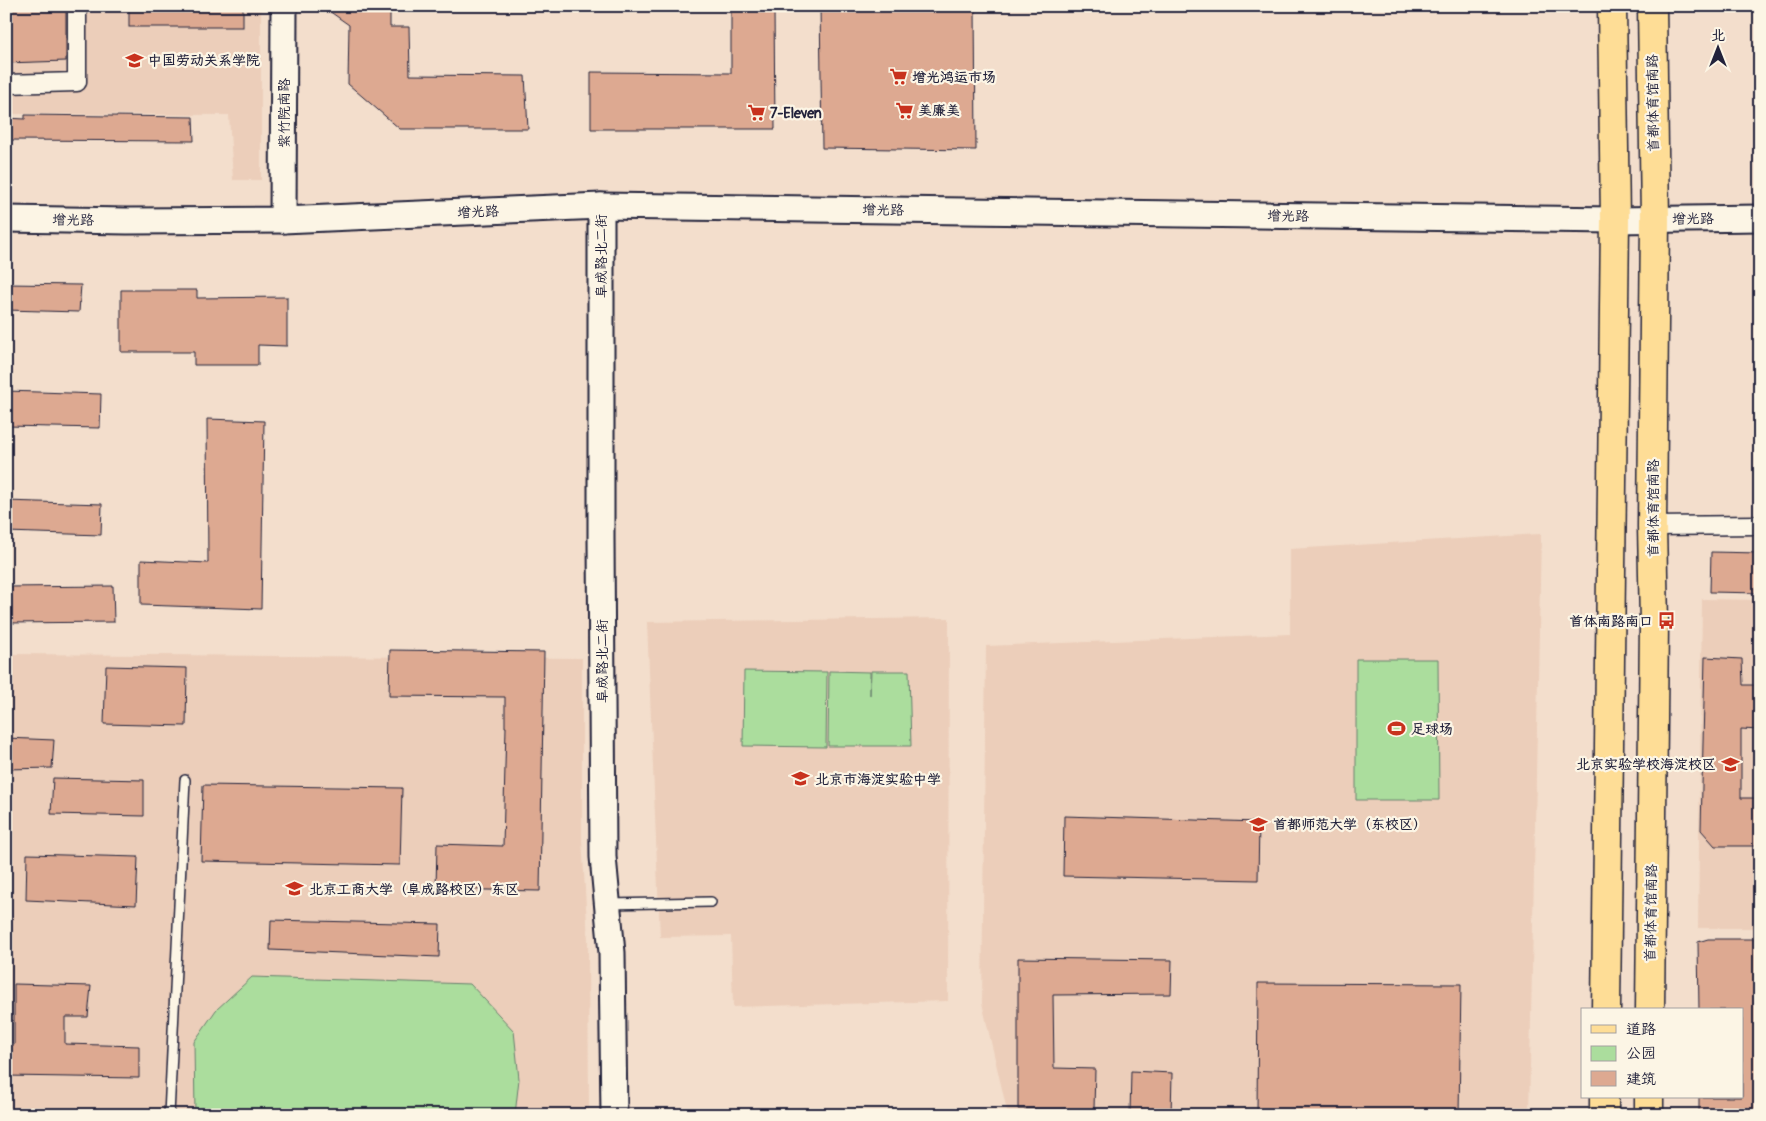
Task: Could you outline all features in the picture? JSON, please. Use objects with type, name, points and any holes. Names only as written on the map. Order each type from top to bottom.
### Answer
[{"type":"main road","points":[[1606,1008],[1615,220],[1612,6]]},
{"type":"main road","name":"首都体育馆南路","points":[[1650,1008],[1654,623],[1652,526],[1655,220],[1652,6]]},
{"type":"main road","points":[[1604,1098],[1604,1115]]},
{"type":"main road","points":[[1648,1115],[1649,1098]]},
{"type":"street","points":[[6,84],[77,82],[77,6]]},
{"type":"street","name":"紫竹院南路","points":[[284,6],[284,220]]},
{"type":"street","name":"增光路","points":[[6,219],[127,221],[284,220],[601,206],[1615,220],[1760,218]]},
{"type":"street","name":"阜成路北二街","points":[[601,206],[600,538],[603,848],[612,953],[614,1115]]},
{"type":"street","points":[[1652,526],[1760,525]]},
{"type":"lane","points":[[169,1115],[185,780]]},
{"type":"lane","points":[[608,904],[711,902]]},
{"type":"shaded area","name":"中国劳动关系学院","points":[[6,6],[261,6],[261,180],[233,180],[229,115],[6,114]]},
{"type":"shaded area","name":"首都师范大学（东校区）","points":[[1541,534],[1529,1115],[1008,1115],[982,1003],[986,646],[1290,634],[1290,549]]},
{"type":"shaded area","name":"北京实验学校海淀校区","points":[[1702,599],[1760,600],[1760,928],[1698,928]]},
{"type":"shaded area","name":"北京市海淀实验中学","points":[[949,618],[948,1001],[733,1007],[731,936],[660,937],[647,622]]},
{"type":"shaded area","name":"北京工商大学（阜成路校区）东区","points":[[6,654],[582,658],[582,839],[588,940],[589,1115],[6,1115]]},
{"type":"green space","name":"足球场","points":[[1356,659],[1438,659],[1439,800],[1356,800]]},
{"type":"green space","points":[[744,671],[827,672],[826,747],[743,746]]},
{"type":"green space","points":[[829,671],[870,672],[870,695],[871,671],[909,671],[911,746],[828,746]]},
{"type":"green space","points":[[252,977],[470,984],[514,1031],[519,1079],[515,1115],[195,1115],[194,1042],[216,1010]]},
{"type":"building","points":[[6,6],[66,6],[66,61],[6,63]]},
{"type":"building","points":[[129,6],[243,6],[243,27],[129,27]]},
{"type":"building","points":[[322,6],[390,6],[390,27],[409,27],[410,75],[525,76],[528,129],[400,129],[348,84],[349,25]]},
{"type":"building","name":"增光鸿运市场","points":[[820,6],[975,6],[976,150],[822,148]]},
{"type":"building","points":[[731,8],[774,8],[775,129],[591,129],[591,72],[731,73]]},
{"type":"building","points":[[25,115],[193,117],[194,141],[6,140],[6,118],[25,119]]},
{"type":"building","points":[[6,284],[81,285],[79,312],[6,310]]},
{"type":"building","points":[[121,290],[197,290],[197,298],[287,297],[287,346],[258,345],[258,365],[194,365],[194,352],[121,352]]},
{"type":"building","points":[[6,391],[101,394],[100,428],[6,426]]},
{"type":"building","points":[[207,419],[264,421],[261,609],[141,605],[141,560],[208,563]]},
{"type":"building","points":[[6,501],[102,504],[101,535],[6,532]]},
{"type":"building","points":[[1711,552],[1760,553],[1760,593],[1710,592]]},
{"type":"building","points":[[113,586],[114,622],[6,623],[6,587]]},
{"type":"building","points":[[390,650],[544,652],[540,891],[436,889],[437,844],[503,846],[505,697],[389,696]]},
{"type":"building","points":[[1705,657],[1742,659],[1743,685],[1760,685],[1760,730],[1741,729],[1741,798],[1760,798],[1760,846],[1715,846],[1701,830]]},
{"type":"building","points":[[106,666],[187,668],[186,726],[104,724]]},
{"type":"building","points":[[6,738],[54,740],[52,768],[6,769]]},
{"type":"building","points":[[53,778],[144,780],[144,816],[51,814]]},
{"type":"building","points":[[203,785],[402,788],[400,865],[201,861]]},
{"type":"building","points":[[1064,816],[1259,822],[1258,880],[1063,876]]},
{"type":"building","points":[[27,854],[138,857],[136,905],[26,900]]},
{"type":"building","points":[[271,920],[440,924],[439,957],[270,950]]},
{"type":"building","points":[[1708,939],[1760,939],[1760,1115],[1699,1115],[1699,1098],[1744,1098],[1744,1008],[1699,1008],[1698,942]]},
{"type":"building","points":[[1018,958],[1172,960],[1171,994],[1053,995],[1054,1068],[1095,1069],[1094,1109],[1018,1109]]},
{"type":"building","points":[[1258,983],[1461,984],[1459,1115],[1257,1115]]},
{"type":"building","points":[[14,984],[91,986],[88,1017],[65,1017],[65,1044],[139,1046],[139,1078],[6,1076],[6,1044],[14,1045]]},
{"type":"building","points":[[1131,1071],[1172,1073],[1171,1115],[1130,1115]]},
{"type":"place","name":"中国劳动关系学院","points":[[134,60]]},
{"type":"place","name":"增光鸿运市场","points":[[898,77]]},
{"type":"place","name":"美廉美","points":[[904,110]]},
{"type":"place","name":"7-Eleven","points":[[756,113]]},
{"type":"place","name":"首体南路南口","points":[[1667,621]]},
{"type":"place","name":"足球场","points":[[1397,729]]},
{"type":"place","name":"北京实验学校海淀校区","points":[[1730,764]]},
{"type":"place","name":"北京市海淀实验中学","points":[[801,779]]},
{"type":"place","name":"首都师范大学（东校区）","points":[[1259,824]]},
{"type":"place","name":"北京工商大学（阜成路校区）东区","points":[[295,889]]}]
